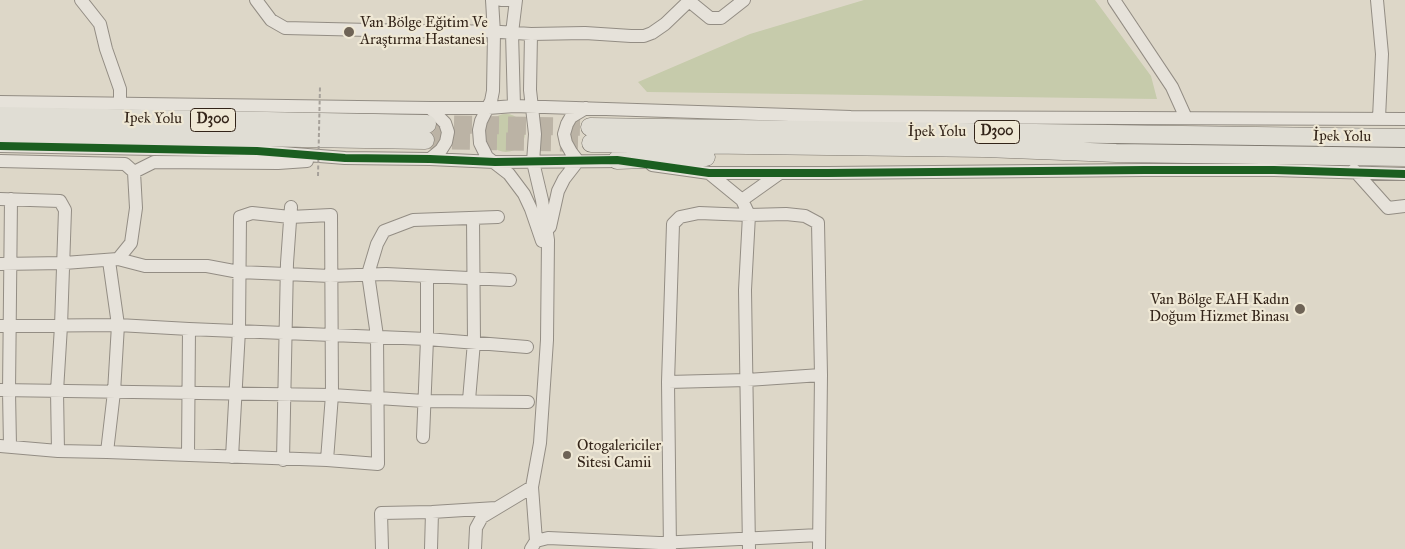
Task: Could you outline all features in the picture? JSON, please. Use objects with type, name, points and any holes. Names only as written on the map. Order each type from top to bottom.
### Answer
[{"type":"highway","name":"Ipek Yolu","points":[[0,116],[427,124]]},
{"type":"highway","name":"Ipek Yolu","points":[[0,133],[427,124]]},
{"type":"highway","name":"İpek Yolu","points":[[1405,138],[590,135],[1116,153],[1405,157]]},
{"type":"highway","points":[[617,160],[681,157],[1116,153]]},
{"type":"street","points":[[81,0],[100,24],[106,49],[120,89],[120,104]]},
{"type":"street","points":[[256,0],[271,20],[285,28],[531,34],[585,33],[644,36],[665,24],[689,0],[710,18],[721,18],[744,0]]},
{"type":"street","points":[[492,0],[494,33],[493,91],[488,108],[481,121],[479,130],[480,143],[487,157],[509,174],[524,194],[539,231],[547,263]]},
{"type":"street","points":[[501,0],[511,0]]},
{"type":"street","points":[[514,106],[512,33],[516,0]]},
{"type":"street","points":[[1114,0],[1172,87],[1186,118]]},
{"type":"street","points":[[1377,0],[1382,54],[1379,118]]},
{"type":"street","points":[[531,34],[531,107],[535,134],[533,162],[542,200],[548,240]]},
{"type":"street","points":[[0,102],[120,104],[427,124],[445,123],[448,132],[446,142],[441,150],[430,159]]},
{"type":"street","points":[[427,124],[488,108],[514,106],[851,116],[1405,118]]},
{"type":"street","points":[[578,161],[566,143],[564,134],[571,117],[586,108]]},
{"type":"street","points":[[0,146],[257,150],[345,158],[495,162],[617,160],[709,173],[1274,170],[1405,174]]},
{"type":"street","points":[[1349,156],[1356,172],[1388,208],[1405,206]]},
{"type":"street","points":[[134,172],[154,162],[278,163],[345,158]]},
{"type":"street","points":[[0,161],[125,164],[134,172],[136,208],[131,243],[113,260]]},
{"type":"street","points":[[578,161],[564,179],[558,191],[548,240],[547,340],[540,443],[532,487],[534,545],[548,538],[590,544],[670,546],[749,544],[819,535]]},
{"type":"street","points":[[709,173],[742,200],[749,215],[745,290],[749,544]]},
{"type":"street","points":[[742,200],[780,173]]},
{"type":"street","points":[[58,451],[57,391],[62,326],[65,210],[60,200],[6,199],[5,446],[58,451],[188,454],[378,464],[377,336],[368,274],[376,244],[384,231],[413,220],[498,217]]},
{"type":"street","points":[[282,460],[286,274],[291,212]]},
{"type":"street","points":[[232,457],[237,393],[240,217],[252,213],[291,212],[331,215],[332,395],[327,460]]},
{"type":"street","points":[[670,546],[668,382],[673,224],[680,217],[699,213],[786,214],[805,216],[818,223],[821,374],[820,549]]},
{"type":"street","points":[[469,400],[474,342],[473,218]]},
{"type":"street","points":[[107,452],[114,392],[118,324],[113,260]]},
{"type":"street","points":[[5,264],[113,260],[144,266],[207,266],[239,272],[330,276],[368,274],[510,280]]},
{"type":"street","points":[[423,437],[428,339],[427,277]]},
{"type":"street","points":[[5,326],[118,324],[189,329],[377,336],[527,347]]},
{"type":"street","points":[[188,454],[189,329]]},
{"type":"street","points":[[668,382],[747,380],[821,374]]},
{"type":"street","points":[[4,390],[332,395],[424,401],[528,402]]},
{"type":"street","points":[[475,549],[476,528],[482,517],[532,487]]},
{"type":"street","points":[[382,549],[381,513],[497,508]]},
{"type":"street","points":[[431,549],[432,512]]},
{"type":"path","points":[[318,176],[320,86]]},
{"type":"green space","points":[[864,0],[1095,0],[1151,76],[1157,99],[647,92],[638,82],[750,34]]},
{"type":"green space","points":[[506,114],[519,120],[525,133],[519,146],[506,152],[493,146],[487,133],[493,120]]},
{"type":"tunnel","points":[[427,124],[590,127]]},
{"type":"tunnel","points":[[425,140],[591,143]]},
{"type":"cycle path","points":[[0,146],[257,151],[345,158],[495,162],[617,160],[709,173],[1274,170],[1405,174]]},
{"type":"place","name":"Van Bölge Eğitim Ve Araştırma Hastanesi","points":[[349,32]]},
{"type":"place","name":"Van Bölge EAH Kadın Doğum Hizmet Binası","points":[[1300,309]]},
{"type":"place","name":"Otogalericiler Sitesi Camii","points":[[567,455]]}]
